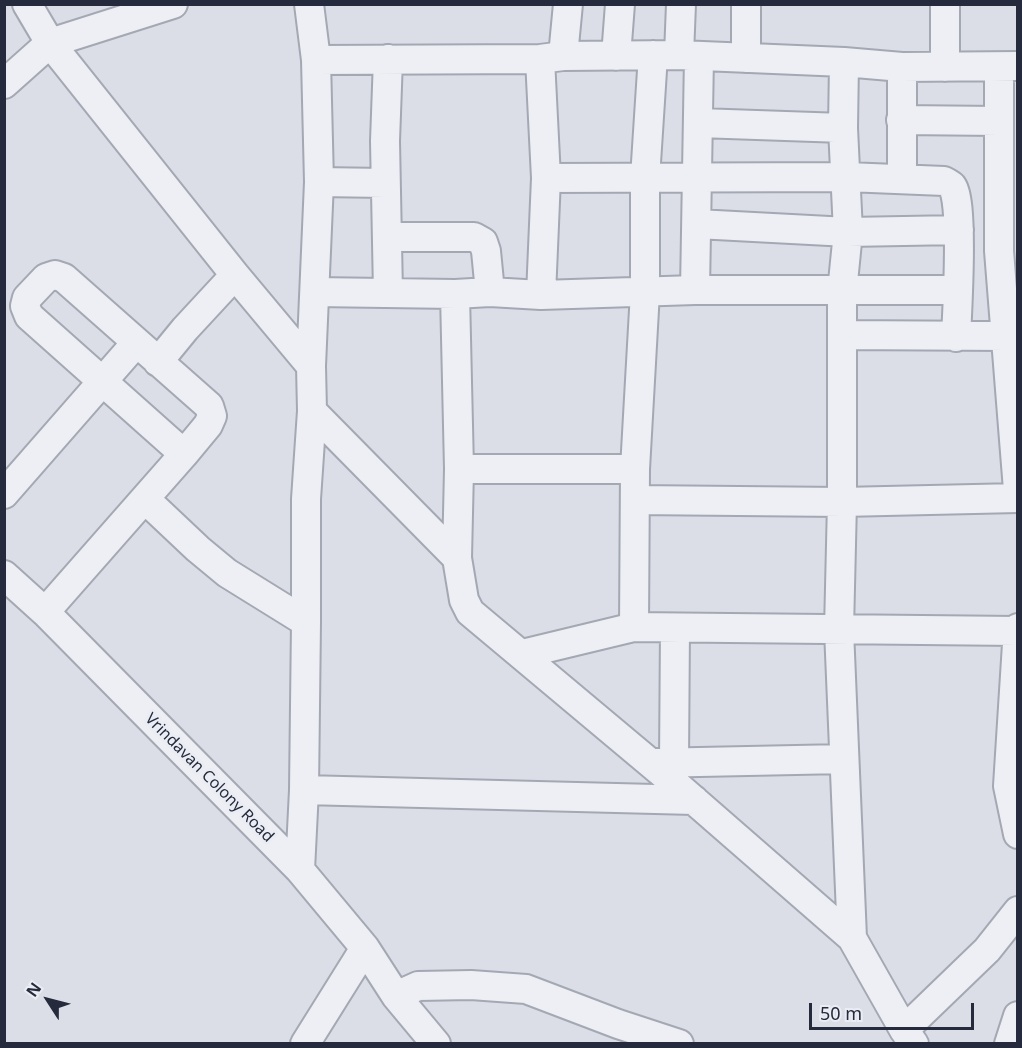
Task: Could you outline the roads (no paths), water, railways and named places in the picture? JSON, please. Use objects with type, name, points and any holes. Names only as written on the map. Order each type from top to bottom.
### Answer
[{"type":"street","points":[[27,4],[50,43],[235,275],[311,366]]},
{"type":"street","points":[[4,84],[50,43],[173,4]]},
{"type":"street","points":[[300,870],[304,790],[306,499],[312,411],[311,366],[319,182],[316,60],[309,4]]},
{"type":"street","points":[[542,294],[551,57],[568,4]]},
{"type":"street","points":[[616,56],[620,4]]},
{"type":"street","points":[[634,627],[635,469],[645,292],[645,178],[677,55],[681,4]]},
{"type":"street","points":[[746,4],[746,58]]},
{"type":"street","points":[[945,4],[945,68]]},
{"type":"street","points":[[316,60],[677,55],[844,62],[902,67],[1008,67],[999,121],[999,251],[1017,490]]},
{"type":"street","points":[[677,55],[699,123],[695,290]]},
{"type":"street","points":[[388,59],[385,183],[388,293]]},
{"type":"street","points":[[844,62],[843,128],[848,232],[842,292],[842,502],[839,630],[852,938]]},
{"type":"street","points":[[902,67],[902,180]]},
{"type":"street","points":[[902,120],[999,121]]},
{"type":"street","points":[[699,123],[843,128]]},
{"type":"street","points":[[546,178],[847,177],[944,181],[952,185],[955,194],[958,230],[956,337]]},
{"type":"street","points":[[319,182],[385,183]]},
{"type":"street","points":[[697,224],[848,232],[958,230]]},
{"type":"street","points":[[387,237],[474,237],[483,242],[486,251],[490,292]]},
{"type":"street","points":[[45,612],[184,454],[208,425],[212,416],[209,406],[64,278],[55,275],[46,278],[27,298],[25,306],[29,316],[184,454]]},
{"type":"street","points":[[158,362],[184,329],[235,275]]},
{"type":"street","points":[[315,292],[542,294],[695,290],[842,292],[958,290]]},
{"type":"street","points":[[455,294],[459,469],[457,558],[464,600],[470,612],[663,763],[694,800],[852,938],[909,1037],[987,950],[1017,911]]},
{"type":"street","points":[[842,335],[1006,336]]},
{"type":"street","points":[[4,494],[136,343]]},
{"type":"street","points":[[312,411],[457,558]]},
{"type":"street","points":[[459,469],[635,469]]},
{"type":"street","points":[[145,498],[198,549],[227,573],[306,622]]},
{"type":"street","points":[[635,500],[842,502],[1017,498]]},
{"type":"street","name":"Vrindavan Colony Road","points":[[4,575],[45,612],[300,870],[365,948],[396,996],[436,1044]]},
{"type":"street","points":[[522,654],[634,627],[1017,630],[1008,786],[1017,834]]},
{"type":"street","points":[[663,763],[675,627]]},
{"type":"street","points":[[663,763],[844,759]]},
{"type":"street","points":[[304,790],[694,800]]},
{"type":"street","points":[[305,1044],[365,948]]},
{"type":"street","points":[[396,996],[418,986],[471,985],[526,989],[674,1043]]},
{"type":"street","points":[[1009,1044],[1017,1016]]}]
